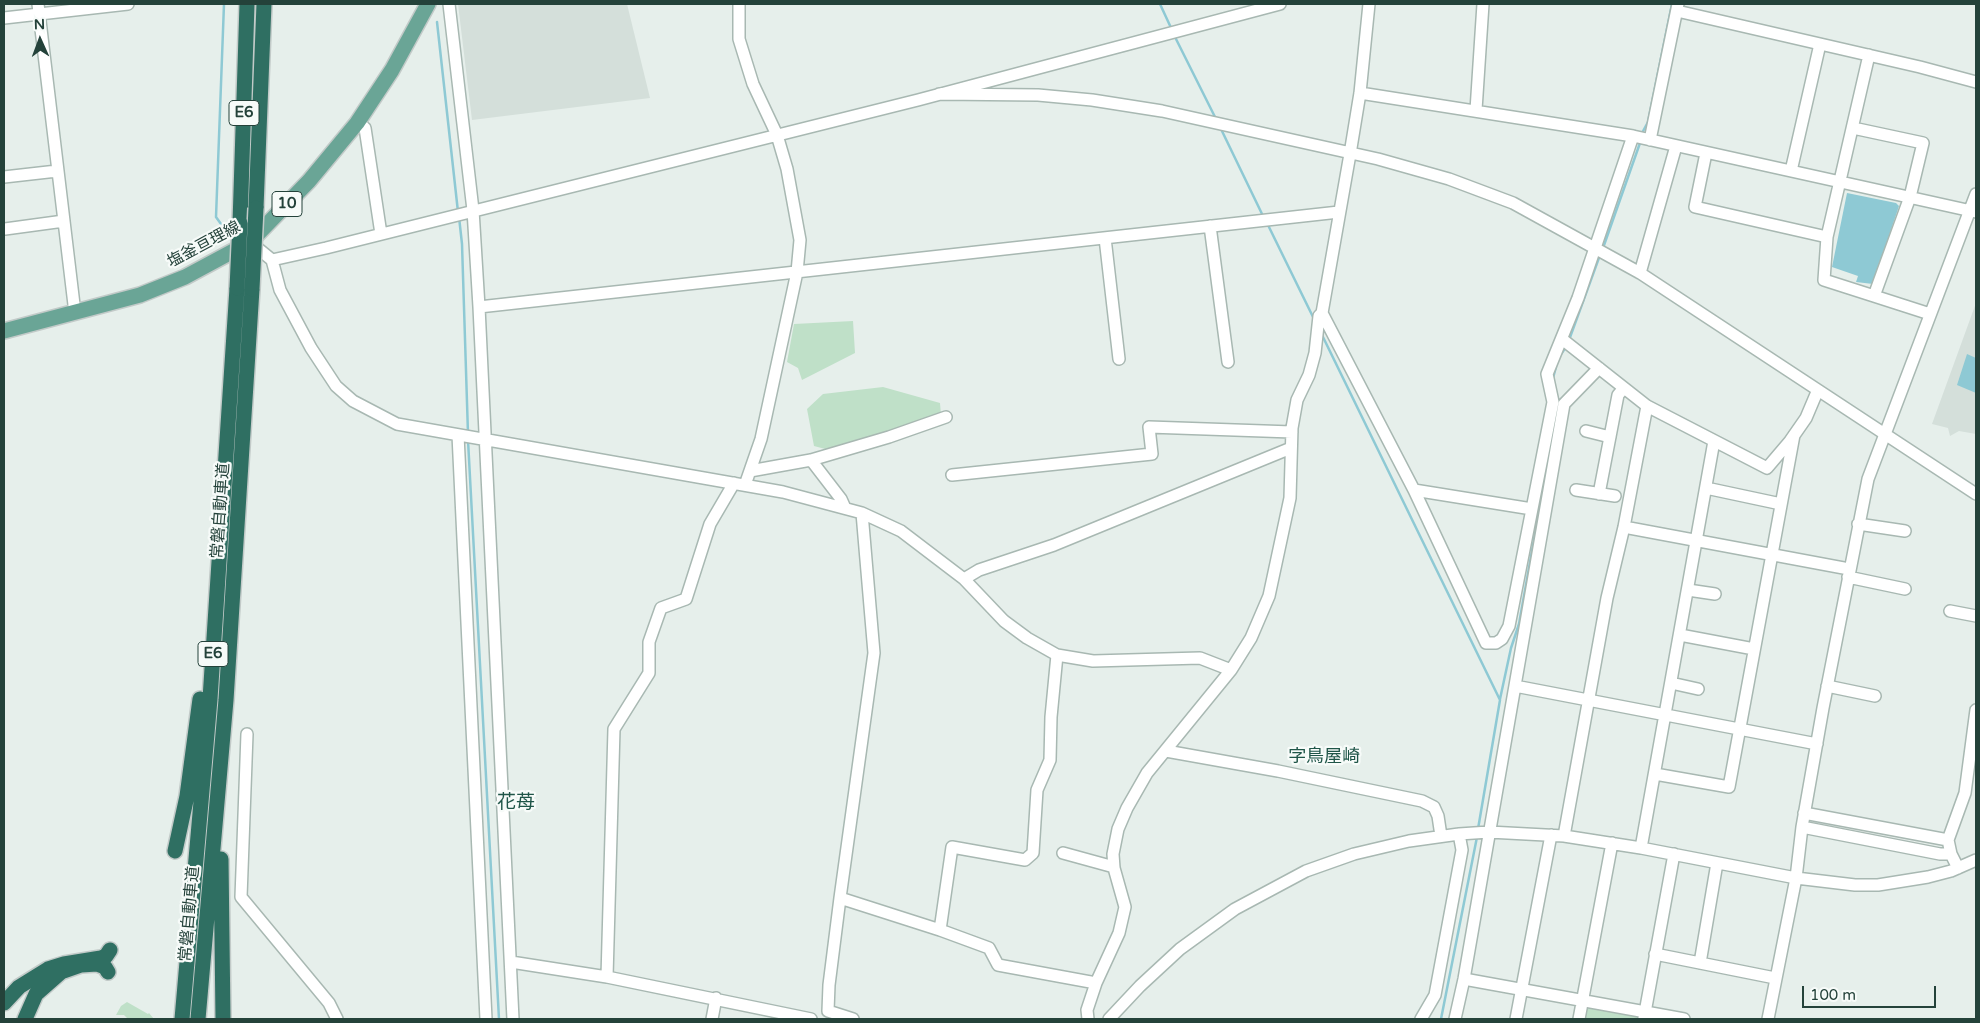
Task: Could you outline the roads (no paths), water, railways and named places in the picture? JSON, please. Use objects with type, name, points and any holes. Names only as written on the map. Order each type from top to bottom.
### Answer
[{"type":"highway","name":"常磐自動車道","points":[[182,1019],[223,516],[237,288],[247,4]]},
{"type":"highway","name":"常磐自動車道","points":[[198,1019],[226,700],[252,289],[264,4]]},
{"type":"highway","points":[[175,851],[194,749],[214,560],[223,516]]},
{"type":"highway","points":[[223,1019],[222,852],[226,700]]},
{"type":"highway","points":[[4,1002],[19,987],[48,969],[64,964],[100,958],[106,956],[110,950]]},
{"type":"highway","points":[[26,1019],[36,994],[51,978],[61,972],[81,966],[97,964],[105,967],[108,972]]},
{"type":"main road","name":"塩釜亘理線","points":[[4,331],[140,295],[185,277],[250,242],[309,181],[357,123],[392,70],[428,4]]},
{"type":"street","points":[[4,18],[39,9],[128,4]]},
{"type":"street","points":[[449,4],[479,307],[513,1019]]},
{"type":"street","points":[[739,4],[739,39],[753,84],[777,135],[787,169],[800,240],[797,272],[760,441],[746,485]]},
{"type":"street","points":[[272,260],[448,218],[939,94],[1280,4]]},
{"type":"street","points":[[1088,1019],[1087,1010],[1096,983],[1119,933],[1125,907],[1114,867],[1114,841],[1127,808],[1147,773],[1231,670],[1251,638],[1269,596],[1290,498],[1292,432],[1297,400],[1309,375],[1317,338],[1350,154],[1360,93],[1369,4]]},
{"type":"street","points":[[1476,110],[1483,4]]},
{"type":"street","points":[[1650,140],[1677,8],[1976,82]]},
{"type":"street","points":[[39,9],[64,221],[70,314]]},
{"type":"street","points":[[1790,171],[1820,44]]},
{"type":"street","points":[[1869,55],[1827,237],[1824,280],[1930,314]]},
{"type":"street","points":[[1360,93],[1632,136],[1974,211]]},
{"type":"street","points":[[939,94],[1038,95],[1092,100],[1207,121],[1378,159],[1449,179],[1513,203],[1640,273],[1818,392],[1976,494]]},
{"type":"street","points":[[357,123],[365,128],[381,234]]},
{"type":"street","points":[[1853,128],[1923,143],[1910,197],[1874,296]]},
{"type":"street","points":[[1320,315],[1414,490],[1486,644],[1496,643],[1502,639],[1509,626],[1553,402],[1547,374],[1565,342],[1600,250],[1632,136]]},
{"type":"street","points":[[1640,273],[1676,146]]},
{"type":"street","points":[[1706,153],[1695,207],[1827,237]]},
{"type":"street","points":[[4,177],[57,171]]},
{"type":"street","points":[[1768,1019],[1796,878],[1804,812],[1827,686],[1868,479],[1883,433],[1930,314],[1974,211],[1976,194]]},
{"type":"street","points":[[479,307],[1339,212]]},
{"type":"street","points":[[5,229],[64,221]]},
{"type":"street","points":[[1210,226],[1228,362]]},
{"type":"street","points":[[1105,238],[1119,359]]},
{"type":"street","points":[[250,242],[272,260],[280,290],[311,348],[336,386],[353,401],[397,424],[783,492],[862,513],[901,531],[964,579],[1004,621],[1043,649],[1057,655],[1093,661],[1200,658],[1231,670]]},
{"type":"street","points":[[1565,342],[1647,406],[1767,468],[1806,418],[1818,392]]},
{"type":"street","points":[[1455,1019],[1464,979],[1486,832],[1515,686],[1564,404],[1599,368]]},
{"type":"street","points":[[1599,494],[1618,395],[1624,388]]},
{"type":"street","points":[[1564,836],[1607,598],[1624,528],[1647,406]]},
{"type":"street","points":[[750,471],[810,460],[889,437],[946,417]]},
{"type":"street","points":[[952,475],[1152,454],[1149,427],[1292,432]]},
{"type":"street","points":[[1586,431],[1610,437]]},
{"type":"street","points":[[458,435],[486,1019]]},
{"type":"street","points":[[1655,774],[1729,787],[1794,435]]},
{"type":"street","points":[[1642,848],[1714,441]]},
{"type":"street","points":[[964,579],[979,570],[1054,545],[1159,500],[1291,448]]},
{"type":"street","points":[[810,460],[841,499],[845,508]]},
{"type":"street","points":[[607,977],[614,729],[649,673],[649,642],[660,608],[686,599],[710,524],[734,483]]},
{"type":"street","points":[[1706,488],[1781,504]]},
{"type":"street","points":[[1414,490],[1532,509]]},
{"type":"street","points":[[1576,490],[1615,496]]},
{"type":"street","points":[[828,1011],[829,985],[840,898],[874,652],[862,513]]},
{"type":"street","points":[[1858,524],[1905,531]]},
{"type":"street","points":[[1624,528],[1771,555],[1905,589]]},
{"type":"street","points":[[1688,590],[1715,594]]},
{"type":"street","points":[[1950,611],[1976,616]]},
{"type":"street","points":[[1680,635],[1754,649]]},
{"type":"street","points":[[940,930],[952,848],[1025,860],[1033,853],[1037,790],[1050,760],[1051,716],[1057,655]]},
{"type":"street","points":[[1671,683],[1698,688]]},
{"type":"street","points":[[1515,686],[1588,702],[1817,744]]},
{"type":"street","points":[[1827,686],[1876,696]]},
{"type":"street","points":[[1958,868],[1951,854],[1948,840],[1965,793],[1976,710]]},
{"type":"street","points":[[247,734],[241,897],[329,1002],[337,1019]]},
{"type":"street","points":[[1166,751],[1278,771],[1422,801],[1434,807],[1438,816],[1441,836]]},
{"type":"street","points":[[1804,812],[1948,840]]},
{"type":"street","points":[[1802,827],[1940,854],[1951,854]]},
{"type":"street","points":[[1109,1019],[1140,986],[1180,949],[1229,913],[1268,890],[1306,871],[1354,854],[1441,836],[1486,832],[1564,836],[1642,848],[1796,878],[1856,885],[1878,885],[1928,877],[1958,868],[1976,860]]},
{"type":"street","points":[[1421,1019],[1435,996],[1462,850],[1463,833]]},
{"type":"street","points":[[1516,1019],[1551,835]]},
{"type":"street","points":[[1579,1019],[1612,843]]},
{"type":"street","points":[[1063,853],[1114,867]]},
{"type":"street","points":[[1644,1016],[1674,854]]},
{"type":"street","points":[[1700,963],[1717,863]]},
{"type":"street","points":[[840,898],[990,948],[998,965],[1096,983]]},
{"type":"street","points":[[1655,954],[1775,978]]},
{"type":"street","points":[[511,962],[607,977],[812,1019],[828,1011],[853,1019]]},
{"type":"street","points":[[1464,979],[1583,1000],[1644,1016],[1684,1019]]},
{"type":"street","points":[[712,1019],[716,998]]},
{"type":"water","points":[[1847,193],[1896,203],[1899,206],[1873,284],[1856,282],[1858,276],[1832,267]]},
{"type":"water","points":[[1967,354],[1976,358],[1976,393],[1957,385]]},
{"type":"waterway","points":[[224,4],[216,217],[221,224],[229,227]]},
{"type":"waterway","points":[[1160,4],[1172,30]]},
{"type":"waterway","points":[[1642,133],[1648,122],[1672,4]]},
{"type":"waterway","points":[[437,22],[458,212]]},
{"type":"waterway","points":[[1174,35],[1216,119]]},
{"type":"waterway","points":[[1221,129],[1263,216]]},
{"type":"waterway","points":[[1603,248],[1640,143]]},
{"type":"waterway","points":[[459,217],[462,244],[468,434]]},
{"type":"waterway","points":[[1267,223],[1314,319]]},
{"type":"waterway","points":[[1569,340],[1600,255]]},
{"type":"waterway","points":[[1322,335],[1500,700],[1478,829]]},
{"type":"waterway","points":[[1559,357],[1566,347]]},
{"type":"waterway","points":[[1553,378],[1556,367]]},
{"type":"waterway","points":[[468,440],[499,1019]]},
{"type":"waterway","points":[[1500,699],[1511,648],[1519,624],[1551,444]]},
{"type":"waterway","points":[[1441,1019],[1477,837]]},
{"type":"district","name":"字鳥屋崎","points":[[1324,757]]},
{"type":"district","name":"花苺","points":[[516,803]]}]
